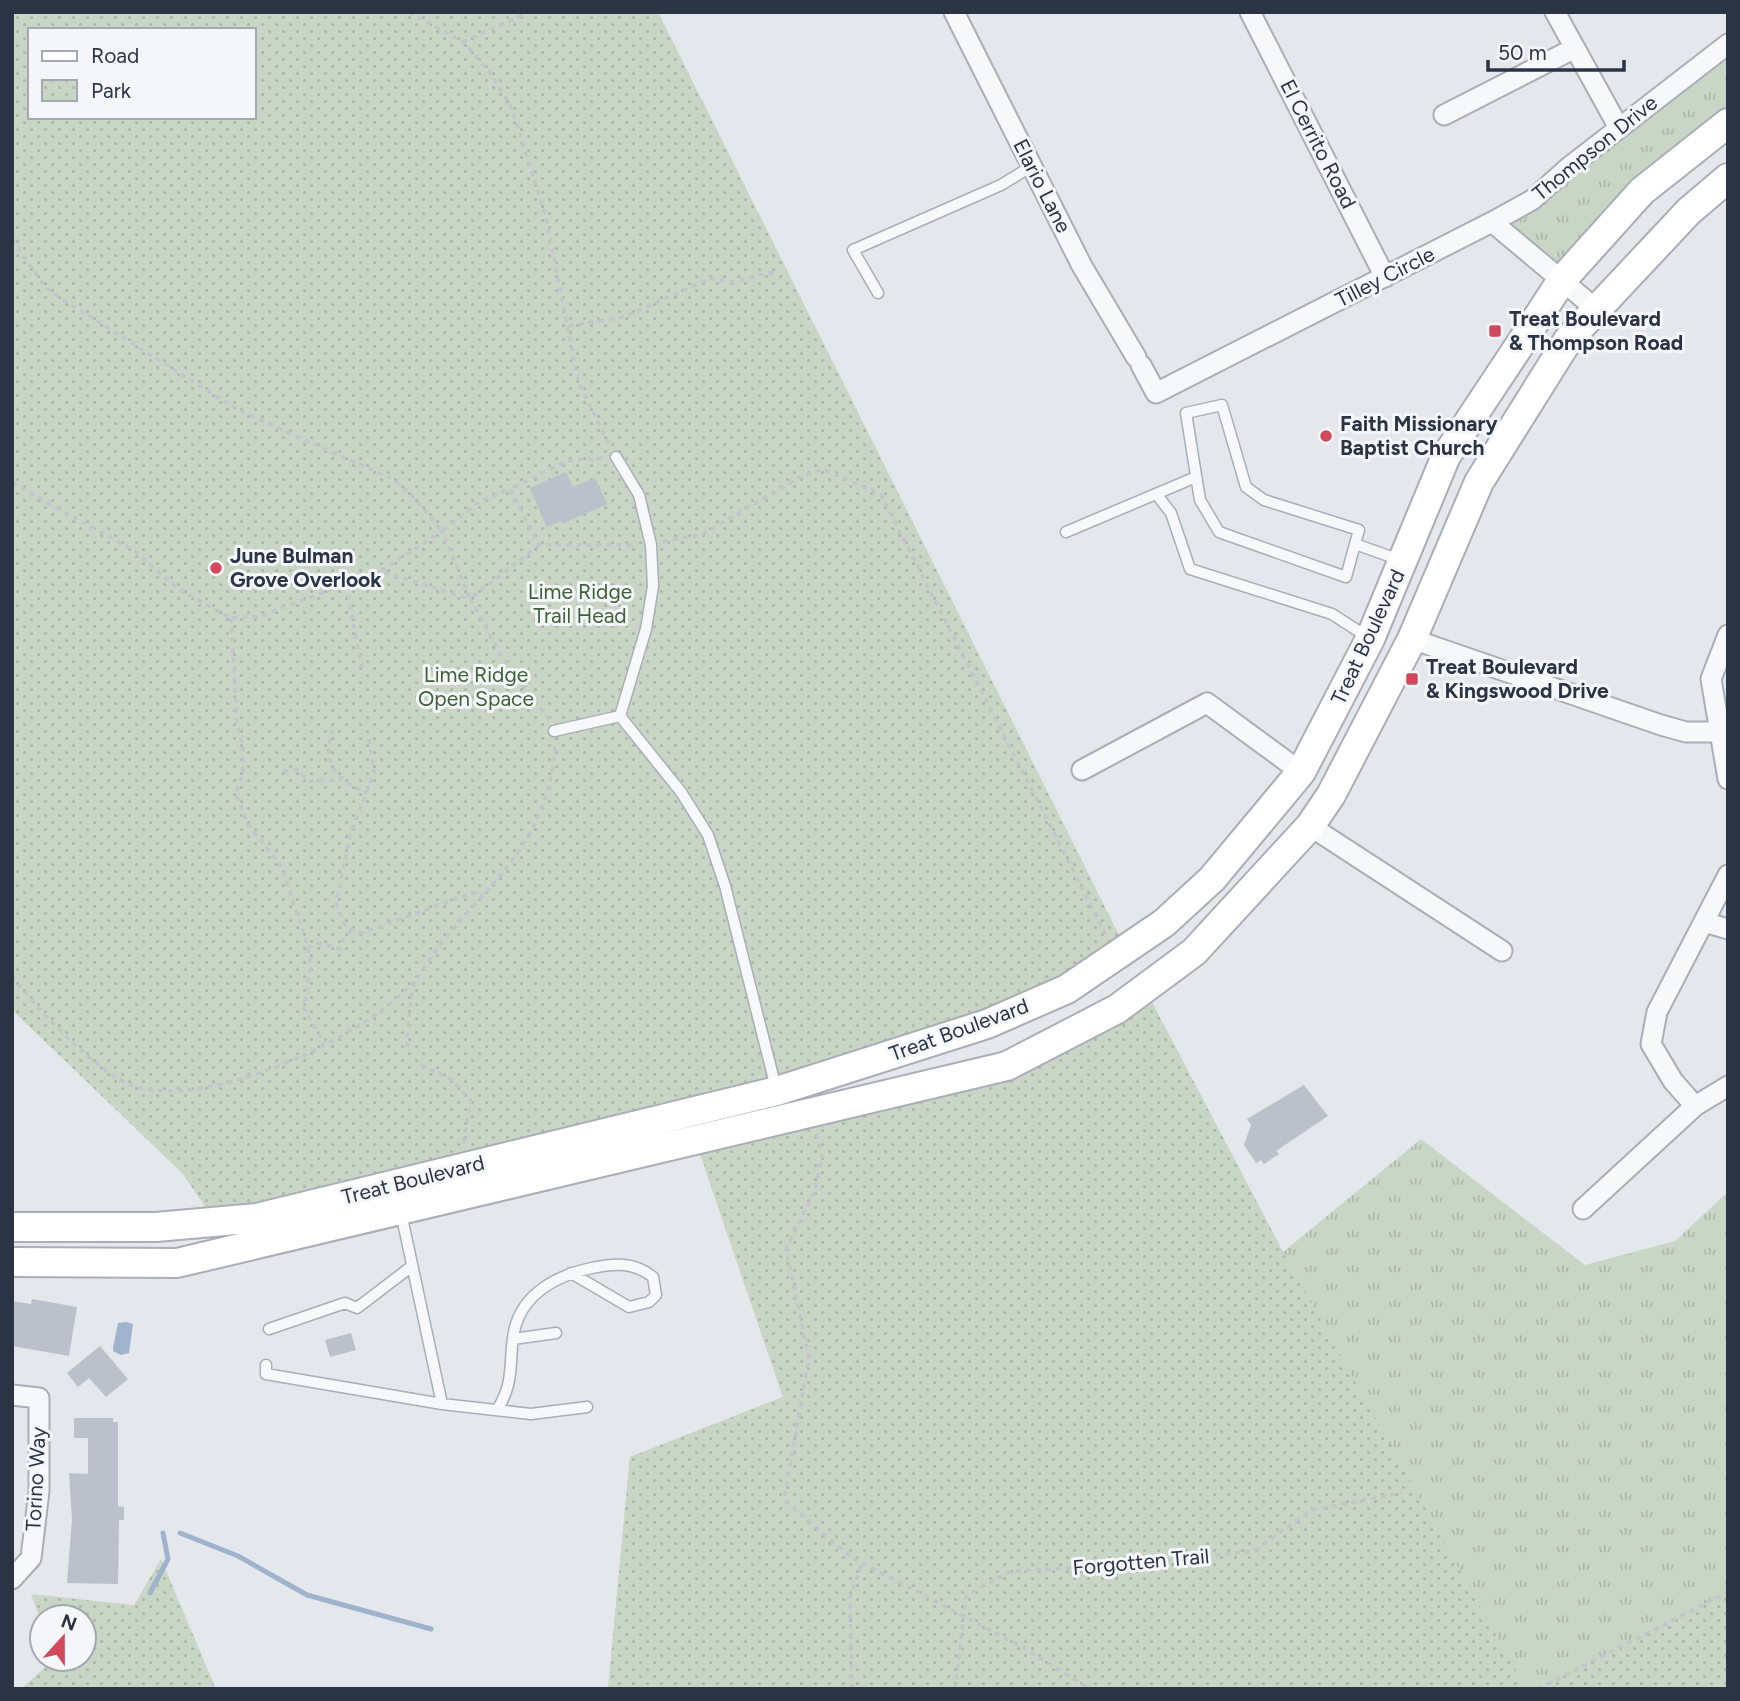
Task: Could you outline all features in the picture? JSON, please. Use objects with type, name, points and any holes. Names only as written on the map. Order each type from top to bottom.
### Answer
[{"type":"main road","name":"Treat Boulevard","points":[[12,1227],[156,1227],[257,1218],[777,1091],[987,1024],[1067,989],[1164,923],[1212,880],[1304,767],[1370,639],[1446,456],[1562,280],[1642,191],[1728,122]]},
{"type":"main road","name":"Treat Boulevard","points":[[12,1262],[177,1262],[1007,1066],[1117,1009],[1194,952],[1310,826],[1331,795],[1412,639],[1479,482],[1568,340],[1689,211],[1728,178]]},
{"type":"main road","points":[[1304,767],[1349,725],[1385,653],[1395,642],[1412,639],[1405,630],[1403,601],[1433,531],[1433,490]]},
{"type":"street","name":"Elario Lane","points":[[954,12],[1082,266],[1156,393]]},
{"type":"street","name":"El Cerrito Road","points":[[1250,12],[1385,277]]},
{"type":"street","points":[[1555,12],[1573,49],[1619,128]]},
{"type":"street","name":"Thompson Drive","points":[[1492,222],[1532,200],[1619,128],[1728,44]]},
{"type":"street","points":[[1444,115],[1573,49]]},
{"type":"street","name":"Tilley Circle","points":[[1156,393],[1492,222]]},
{"type":"street","points":[[1492,222],[1596,309]]},
{"type":"street","points":[[1728,635],[1711,679],[1723,733],[1728,779]]},
{"type":"street","points":[[1412,639],[1661,725],[1686,732],[1723,733]]},
{"type":"street","points":[[1082,771],[1208,703],[1304,767]]},
{"type":"street","points":[[1310,826],[1502,951]]},
{"type":"street","points":[[1695,1106],[1672,1081],[1651,1044],[1657,1012],[1728,875]]},
{"type":"street","points":[[1704,922],[1728,929]]},
{"type":"street","points":[[1583,1209],[1695,1106],[1728,1086]]},
{"type":"street","name":"Torino Way","points":[[12,1395],[39,1398],[39,1491],[31,1558],[12,1579]]},
{"type":"lane","points":[[878,293],[853,250],[1001,185],[1032,166]]},
{"type":"lane","points":[[1222,405],[1247,487],[1264,500],[1359,530],[1355,544],[1346,577],[1219,532],[1200,500],[1186,413],[1222,405]]},
{"type":"lane","points":[[616,457],[639,495],[651,545],[652,606],[620,716]]},
{"type":"lane","points":[[1066,532],[1196,477]]},
{"type":"lane","points":[[1157,495],[1171,513],[1190,569],[1332,614],[1370,639]]},
{"type":"lane","points":[[1355,544],[1404,561]]},
{"type":"lane","points":[[554,731],[620,716]]},
{"type":"lane","points":[[620,716],[681,792],[708,835],[725,886],[777,1091]]},
{"type":"lane","points":[[400,1209],[442,1404]]},
{"type":"lane","points":[[497,1410],[509,1391],[513,1339],[519,1314],[530,1298],[550,1282],[570,1273],[622,1263],[641,1268],[653,1277],[656,1295],[649,1302],[629,1307],[570,1273]]},
{"type":"lane","points":[[269,1329],[345,1303],[357,1308],[412,1266]]},
{"type":"lane","points":[[513,1339],[556,1333]]},
{"type":"lane","points":[[266,1365],[266,1374],[442,1404],[531,1414],[587,1407]]},
{"type":"path","points":[[12,483],[135,551],[178,589],[231,618],[260,616],[381,571],[442,531],[480,501],[567,461],[616,457],[578,381],[546,217],[512,109],[492,75],[463,42],[409,12]]},
{"type":"path","points":[[463,42],[529,12]]},
{"type":"path","points":[[12,239],[43,284],[57,296],[248,416],[358,461],[392,479],[410,493],[442,531],[470,599],[502,657],[554,731],[554,766],[538,818],[525,845],[415,981],[396,1001],[324,1044],[272,1070],[193,1089],[148,1089],[123,1082],[99,1065],[12,976]]},
{"type":"path","points":[[569,326],[624,317],[711,278],[732,282],[774,272]]},
{"type":"path","points":[[470,599],[539,545],[651,545],[703,534],[800,477],[823,469],[881,495],[1116,956]]},
{"type":"path","points":[[510,489],[539,545]]},
{"type":"path","points":[[381,571],[470,599]]},
{"type":"path","points":[[346,585],[362,668]]},
{"type":"path","points":[[231,618],[237,724],[243,747],[243,772],[236,794],[247,823],[281,866],[311,965],[304,1008],[324,1044]]},
{"type":"path","points":[[333,729],[326,750],[331,765],[342,780],[366,793]]},
{"type":"path","points":[[369,739],[374,774],[350,835],[336,903],[346,927],[362,933],[469,894],[480,892],[484,897]]},
{"type":"path","points":[[283,771],[297,770],[309,781],[342,780]]},
{"type":"path","points":[[307,948],[320,943],[333,950],[339,949],[345,935],[353,931]]},
{"type":"path","points":[[407,1047],[415,981]]},
{"type":"path","points":[[421,1065],[452,1079],[471,1101],[461,1154]]},
{"type":"path","points":[[811,1112],[822,1156],[815,1191],[786,1249],[809,1358],[784,1500],[862,1563],[1024,1647],[1090,1689]]},
{"type":"path","name":"Forgotten Trail","points":[[955,1689],[966,1595],[1011,1571],[1126,1565],[1254,1551],[1312,1510],[1402,1493]]},
{"type":"path","points":[[852,1689],[850,1598],[862,1563]]},
{"type":"path","points":[[1538,1689],[1728,1592]]},
{"type":"green space","name":"Lime Ridge Open Space","points":[[12,12],[658,12],[1126,949],[987,1024],[216,1222],[182,1173],[12,1010]]},
{"type":"green space","points":[[1728,44],[1728,123],[1562,280],[1492,222]]},
{"type":"green space","points":[[1145,989],[1283,1252],[1421,1139],[1585,1265],[1675,1241],[1728,1192],[1728,1689],[608,1689],[630,1457],[783,1397],[695,1139],[1007,1066]]},
{"type":"green space","points":[[1145,989],[1283,1252],[1526,1689],[608,1689],[630,1457],[783,1397],[695,1139],[1007,1066]]},
{"type":"green space","points":[[161,1559],[216,1689],[21,1689],[39,1673],[98,1673],[98,1603],[34,1603],[31,1594],[134,1605]]},
{"type":"green space","points":[[1728,1592],[1728,1689],[1538,1689]]},
{"type":"water","points":[[118,1323],[133,1324],[129,1353],[121,1355],[113,1351],[113,1348]]},
{"type":"building","points":[[566,472],[573,487],[595,478],[607,504],[562,524],[561,521],[547,527],[530,488]]},
{"type":"building","points":[[1304,1085],[1328,1116],[1276,1151],[1279,1154],[1264,1164],[1261,1160],[1256,1163],[1244,1145],[1251,1125],[1247,1119]]},
{"type":"building","points":[[32,1299],[77,1307],[69,1356],[12,1346],[12,1301],[31,1304]]},
{"type":"building","points":[[351,1333],[356,1350],[330,1357],[325,1340]]},
{"type":"building","points":[[100,1346],[128,1379],[106,1397],[89,1378],[78,1387],[67,1373]]},
{"type":"building","points":[[74,1418],[113,1418],[113,1422],[118,1422],[118,1506],[124,1507],[124,1520],[119,1520],[118,1584],[67,1583],[72,1519],[69,1473],[88,1474],[88,1438],[74,1438]]},
{"type":"waterway","points":[[150,1593],[168,1559],[163,1533]]},
{"type":"waterway","points":[[180,1533],[238,1556],[307,1595],[431,1629]]},
{"type":"place","name":"Treat Boulevard & Thompson Road","points":[[1495,331]]},
{"type":"place","name":"Faith Missionary Baptist Church","points":[[1326,436]]},
{"type":"place","name":"June Bulman Grove Overlook","points":[[216,568]]},
{"type":"place","name":"Treat Boulevard & Kingswood Drive","points":[[1412,679]]},
{"type":"park label","name":"Lime Ridge Trail Head","points":[[580,604]]}]
